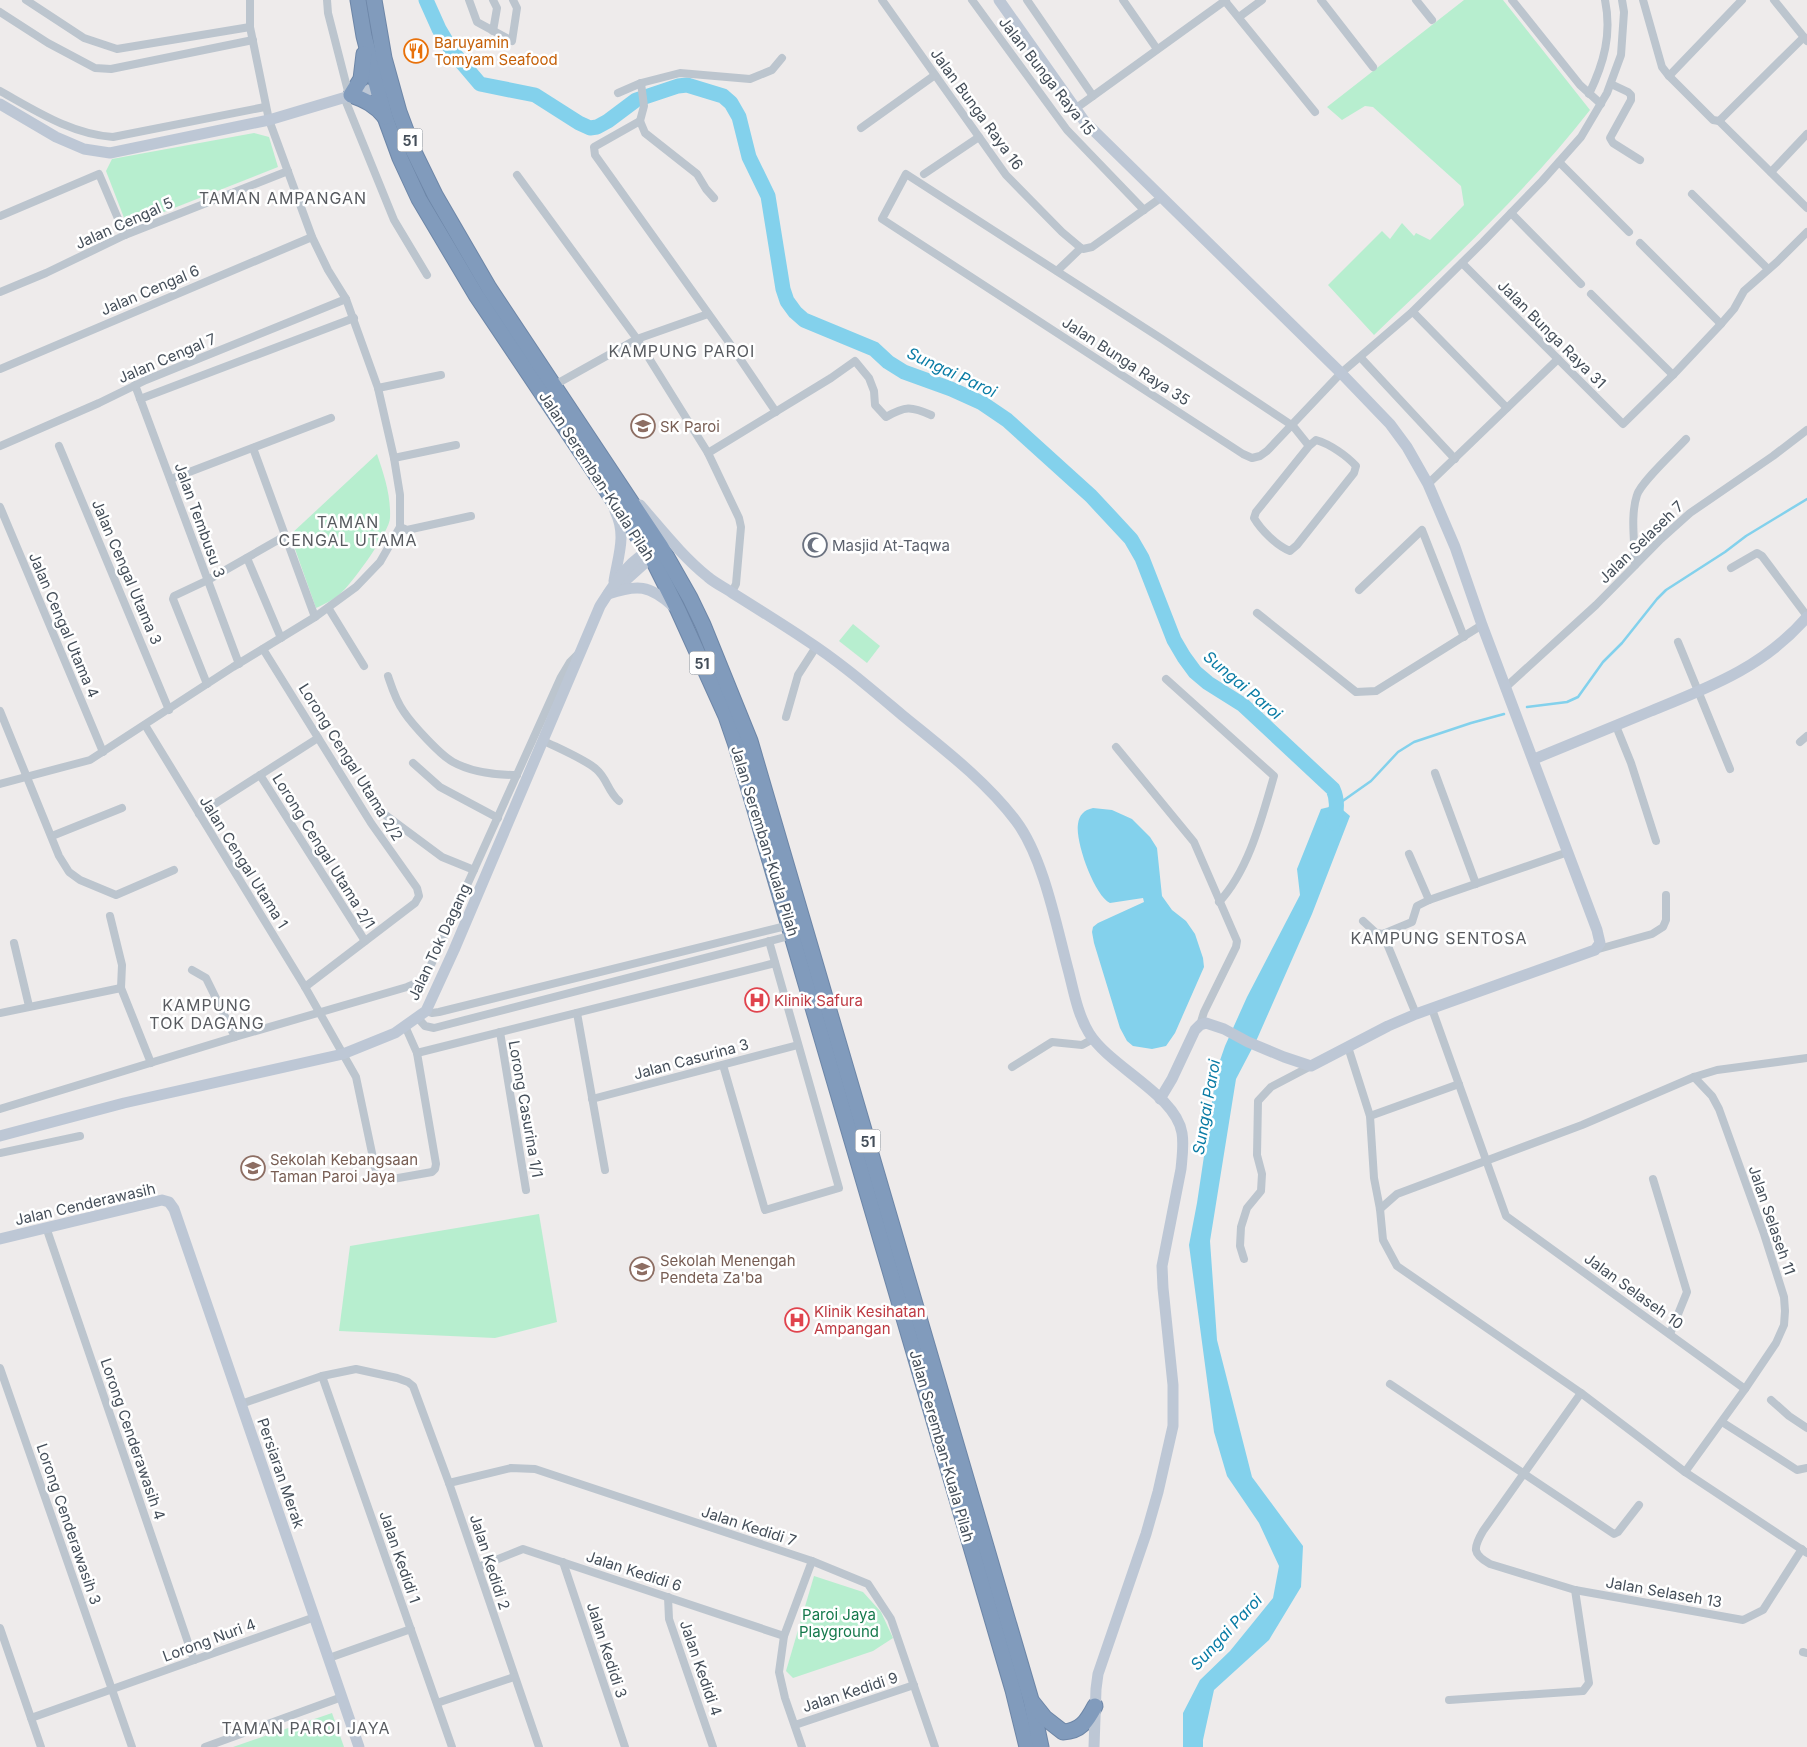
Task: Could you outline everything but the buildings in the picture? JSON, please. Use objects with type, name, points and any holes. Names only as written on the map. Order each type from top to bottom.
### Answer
[{"type":"highway","name":"Jalan Seremban-Kuala Pilah","points":[[358,0],[364,36],[384,85],[399,112],[414,152],[439,202],[548,389],[653,552],[690,598],[703,625],[750,741],[1031,1700],[1041,1747]]},
{"type":"highway","name":"Jalan Seremban-Kuala Pilah","points":[[374,0],[384,58],[385,117],[400,158],[419,199],[476,295],[548,389]]},
{"type":"highway","points":[[364,36],[365,61],[361,79],[348,96],[364,100],[376,107],[385,117]]},
{"type":"highway","name":"Jalan Seremban-Kuala Pilah","points":[[653,552],[726,716],[736,745],[1013,1690],[1027,1747]]},
{"type":"highway","points":[[1031,1700],[1045,1718],[1063,1732],[1077,1730],[1088,1720],[1095,1706]]},
{"type":"street","points":[[26,0],[84,38],[117,48],[250,27]]},
{"type":"street","points":[[0,784],[90,760],[328,609],[356,587],[380,562],[400,527],[400,495],[394,458],[378,388],[354,318],[346,299],[328,270],[312,237],[268,120],[250,27],[250,0]]},
{"type":"street","points":[[327,0],[328,13],[348,96],[394,220],[427,275]]},
{"type":"street","points":[[469,0],[477,22],[512,41],[517,8],[513,0]]},
{"type":"street","points":[[493,0],[496,8],[493,31]]},
{"type":"street","name":"Jalan Bunga Raya 16","points":[[882,0],[1006,175],[1062,232],[1081,248]]},
{"type":"street","name":"Jalan Bunga Raya 15","points":[[972,0],[1067,130],[1144,210]]},
{"type":"street","points":[[999,0],[1085,122],[1341,373],[1390,424],[1407,447],[1428,484],[1455,547],[1482,625],[1597,930],[1600,943],[1595,950]]},
{"type":"street","points":[[1027,0],[1093,96]]},
{"type":"street","points":[[1123,0],[1157,49]]},
{"type":"street","points":[[1075,109],[1226,0],[1314,112]]},
{"type":"street","points":[[1238,17],[1262,0]]},
{"type":"street","points":[[1321,0],[1373,67]]},
{"type":"street","points":[[1416,0],[1432,20]]},
{"type":"street","points":[[1512,0],[1580,85],[1601,104]]},
{"type":"street","points":[[1589,94],[1600,70],[1606,50],[1608,29],[1605,0]]},
{"type":"street","name":"Jalan Bunga Raya 35","points":[[1057,272],[906,174],[882,219],[1243,454],[1252,458],[1260,456],[1268,451],[1293,426],[1341,373],[1413,312],[1511,213],[1581,137],[1601,104],[1621,55],[1624,12],[1622,0]]},
{"type":"street","points":[[1643,0],[1662,67],[1669,76],[1713,120],[1720,121],[1807,208]]},
{"type":"street","points":[[1669,76],[1742,0]]},
{"type":"street","points":[[1720,121],[1805,39],[1774,0]]},
{"type":"street","points":[[0,12],[48,43],[95,68],[111,70],[254,40]]},
{"type":"street","points":[[618,93],[642,87],[680,73],[750,79],[772,70],[782,58]]},
{"type":"street","points":[[862,128],[935,75]]},
{"type":"street","points":[[1610,84],[1631,95],[1631,100],[1610,138],[1613,143],[1640,160]]},
{"type":"street","points":[[0,104],[56,138],[84,149],[110,153],[268,120],[384,85]]},
{"type":"street","points":[[642,87],[644,106],[640,121],[645,133],[697,174],[714,198]]},
{"type":"street","points":[[0,91],[55,122],[95,136],[113,138],[265,107]]},
{"type":"street","points":[[640,121],[594,146],[595,155],[776,412]]},
{"type":"street","points":[[1771,172],[1807,134]]},
{"type":"street","points":[[924,174],[979,136]]},
{"type":"street","points":[[1559,162],[1629,232]]},
{"type":"street","name":"Jalan Cengal 5","points":[[0,292],[46,273],[125,235],[288,170]]},
{"type":"street","points":[[0,216],[99,174],[125,235]]},
{"type":"street","points":[[517,175],[638,339],[708,453],[739,518],[741,527],[736,584],[732,592]]},
{"type":"street","points":[[1692,194],[1768,269]]},
{"type":"street","points":[[1162,198],[1092,247],[1081,248],[1057,272],[1293,426],[1309,446]]},
{"type":"street","points":[[1511,213],[1581,284]]},
{"type":"street","points":[[1591,294],[1674,375],[1734,309],[1744,291],[1807,232]]},
{"type":"street","name":"Jalan Cengal 6","points":[[0,369],[312,237]]},
{"type":"street","points":[[1640,243],[1721,324]]},
{"type":"street","name":"Jalan Bunga Raya 31","points":[[1462,263],[1623,424],[1674,375]]},
{"type":"street","name":"Jalan Cengal 7","points":[[0,446],[99,403],[134,385],[346,299]]},
{"type":"street","points":[[1413,312],[1507,408]]},
{"type":"street","points":[[548,389],[638,339],[708,314]]},
{"type":"street","points":[[140,399],[354,318]]},
{"type":"street","points":[[1361,358],[1455,459]]},
{"type":"street","points":[[1428,484],[1558,358]]},
{"type":"street","points":[[708,453],[831,378],[855,361],[869,378],[874,391],[875,405],[886,418],[900,409],[919,410],[931,415]]},
{"type":"street","points":[[378,388],[441,375]]},
{"type":"street","name":"Jalan Tembusu 3","points":[[134,385],[171,479],[239,664]]},
{"type":"street","points":[[171,479],[331,418]]},
{"type":"street","name":"Jalan Selaseh 7","points":[[1506,687],[1596,605],[1690,513],[1773,456],[1807,430]]},
{"type":"street","points":[[1635,565],[1634,512],[1637,493],[1652,474],[1686,439]]},
{"type":"street","points":[[1316,440],[1322,442],[1356,466],[1354,473],[1297,545],[1290,551],[1284,549],[1258,525],[1254,518],[1256,512],[1309,446],[1316,440]]},
{"type":"street","points":[[394,458],[456,445]]},
{"type":"street","name":"Jalan Cengal Utama 3","points":[[59,446],[169,710]]},
{"type":"street","points":[[252,448],[315,617]]},
{"type":"street","points":[[610,483],[622,527],[610,591],[646,588],[660,594],[678,610]]},
{"type":"street","points":[[610,483],[709,579],[816,647],[852,674],[948,752],[1000,801],[1018,823],[1038,864],[1074,996],[1093,1039],[1108,1055],[1169,1106],[1177,1119],[1182,1133],[1183,1155],[1162,1266],[1173,1385],[1173,1426],[1146,1534],[1098,1674],[1094,1747]]},
{"type":"street","name":"Jalan Cengal Utama 4","points":[[0,507],[103,752]]},
{"type":"street","points":[[400,527],[407,530],[471,516]]},
{"type":"street","points":[[1359,590],[1422,530],[1464,636]]},
{"type":"street","points":[[207,684],[173,599],[178,593],[208,580],[285,536]]},
{"type":"street","name":"Jalan Tok Dagang","points":[[0,1136],[124,1103],[343,1054],[395,1033],[422,1014],[450,958],[600,606],[610,591],[625,581],[653,552]]},
{"type":"street","points":[[1534,759],[1698,692],[1737,673],[1767,655],[1798,627],[1807,616],[1762,556],[1757,554],[1731,568]]},
{"type":"street","points":[[247,558],[281,638]]},
{"type":"street","points":[[328,609],[364,666]]},
{"type":"street","points":[[1257,613],[1356,692],[1376,691],[1482,625]]},
{"type":"street","points":[[1678,642],[1730,769]]},
{"type":"street","points":[[786,717],[798,675],[816,647]]},
{"type":"street","name":"Lorong Cengal Utama 2/2","points":[[264,648],[370,823],[416,888],[419,896],[415,903],[365,941]]},
{"type":"street","points":[[0,1109],[235,1036],[419,982],[426,976],[560,677],[570,662],[580,652]]},
{"type":"street","points":[[388,676],[393,691],[404,712],[440,752],[452,762],[500,775],[517,775]]},
{"type":"street","points":[[1166,679],[1274,776],[1251,847],[1230,890],[1219,902]]},
{"type":"street","points":[[0,712],[68,872],[80,880],[116,895],[174,870]]},
{"type":"street","name":"Jalan Cengal Utama 1","points":[[145,725],[306,987],[356,1077],[376,1172],[380,1179],[387,1180],[432,1172],[435,1169],[436,1164],[418,1053]]},
{"type":"street","points":[[1616,726],[1631,763],[1656,841]]},
{"type":"street","points":[[1800,742],[1807,736]]},
{"type":"street","points":[[199,814],[318,738]]},
{"type":"street","points":[[544,741],[596,768],[604,778],[611,794],[618,801]]},
{"type":"street","points":[[1116,747],[1194,842],[1237,941],[1236,947],[1204,1012],[1200,1025]]},
{"type":"street","points":[[413,763],[440,787],[498,818]]},
{"type":"street","points":[[1435,773],[1476,884]]},
{"type":"street","name":"Lorong Cengal Utama 2/1","points":[[260,775],[365,941]]},
{"type":"street","points":[[52,836],[122,808]]},
{"type":"street","points":[[380,811],[442,857],[474,870]]},
{"type":"street","points":[[1363,921],[1376,933],[1383,934],[1412,922],[1417,906],[1429,900],[1568,852]]},
{"type":"street","points":[[1409,854],[1429,900]]},
{"type":"street","points":[[1244,1259],[1240,1246],[1240,1227],[1247,1208],[1260,1191],[1262,1174],[1257,1155],[1258,1101],[1271,1087],[1388,1026],[1416,1014],[1595,950],[1652,934],[1663,927],[1666,920],[1666,895]]},
{"type":"street","points":[[110,916],[122,966],[121,988],[151,1063]]},
{"type":"street","points":[[791,930],[769,941],[434,1028],[425,1026],[422,1014],[439,1012],[791,930]]},
{"type":"street","points":[[1383,934],[1416,1014]]},
{"type":"street","points":[[306,987],[365,941]]},
{"type":"street","points":[[723,1064],[765,1210],[839,1188],[769,941]]},
{"type":"street","points":[[14,943],[29,1006]]},
{"type":"street","points":[[405,1026],[418,1053],[775,963]]},
{"type":"street","points":[[192,970],[206,978],[235,1036]]},
{"type":"street","points":[[0,1013],[121,988]]},
{"type":"street","points":[[1432,1009],[1486,1161]]},
{"type":"street","points":[[577,1013],[605,1170]]},
{"type":"street","points":[[1160,1099],[1172,1079],[1195,1030],[1200,1025],[1206,1023],[1224,1029],[1248,1042],[1311,1066]]},
{"type":"street","name":"Lorong Casurina 1/1","points":[[500,1032],[526,1190]]},
{"type":"street","points":[[1012,1067],[1052,1042],[1082,1045],[1093,1039]]},
{"type":"street","name":"Jalan Casurina 3","points":[[592,1099],[798,1045]]},
{"type":"street","points":[[1348,1047],[1370,1116],[1374,1178],[1380,1208],[1382,1240],[1397,1266],[1581,1393],[1686,1472],[1804,1551]]},
{"type":"street","points":[[1380,1208],[1397,1194],[1582,1125],[1694,1077],[1717,1070],[1807,1058]]},
{"type":"street","name":"Jalan Selaseh 11","points":[[1686,1472],[1776,1343],[1784,1325],[1786,1311],[1784,1297],[1764,1234],[1719,1109],[1712,1096],[1694,1077]]},
{"type":"street","points":[[1370,1116],[1459,1084]]},
{"type":"street","points":[[0,1153],[80,1136]]},
{"type":"street","name":"Jalan Selaseh 10","points":[[1486,1161],[1506,1216],[1745,1389]]},
{"type":"street","points":[[1653,1179],[1687,1292],[1670,1334]]},
{"type":"street","name":"Jalan Cenderawasih","points":[[0,1239],[162,1200],[169,1202],[174,1209]]},
{"type":"street","name":"Persiaran Merak","points":[[174,1209],[360,1747]]},
{"type":"street","name":"Lorong Cenderawasih 4","points":[[46,1227],[194,1660]]},
{"type":"street","name":"Lorong Cenderawasih 3","points":[[0,1368],[132,1747]]},
{"type":"street","name":"Jalan Kedidi 2","points":[[322,1376],[356,1369],[397,1378],[413,1386],[449,1483],[538,1747]]},
{"type":"street","points":[[241,1404],[322,1376]]},
{"type":"street","name":"Jalan Kedidi 1","points":[[322,1376],[452,1747]]},
{"type":"street","points":[[1390,1384],[1614,1534],[1618,1532],[1639,1505]]},
{"type":"street","points":[[1525,1473],[1581,1393]]},
{"type":"street","points":[[1771,1400],[1807,1428]]},
{"type":"street","points":[[1722,1422],[1798,1470],[1807,1468]]},
{"type":"street","name":"Jalan Kedidi 7","points":[[449,1483],[511,1468],[535,1469],[812,1560],[868,1584],[891,1619],[935,1747]]},
{"type":"street","name":"Jalan Selaseh 13","points":[[1525,1473],[1476,1542],[1476,1552],[1480,1558],[1490,1564],[1575,1590],[1743,1620],[1763,1610],[1804,1551]]},
{"type":"street","name":"Jalan Kedidi 6","points":[[478,1567],[523,1549],[784,1636]]},
{"type":"street","points":[[802,1747],[785,1698],[779,1672],[784,1636],[812,1560]]},
{"type":"street","name":"Jalan Kedidi 3","points":[[564,1562],[625,1747]]},
{"type":"street","points":[[1449,1700],[1583,1691],[1587,1688],[1589,1684],[1575,1590]]},
{"type":"street","name":"Jalan Kedidi 4","points":[[668,1597],[669,1618],[713,1747]]},
{"type":"street","name":"Lorong Nuri 4","points":[[31,1718],[315,1618]]},
{"type":"street","points":[[0,1628],[41,1747]]},
{"type":"street","points":[[329,1658],[411,1629]]},
{"type":"street","points":[[437,1703],[514,1677]]},
{"type":"street","name":"Jalan Kedidi 9","points":[[795,1725],[914,1686]]},
{"type":"street","points":[[205,1747],[342,1697]]},
{"type":"green space","points":[[1464,0],[1503,0],[1590,110],[1540,170],[1458,254],[1374,335],[1328,285],[1382,231],[1390,239],[1402,223],[1414,236],[1416,233],[1430,240],[1464,205],[1461,186],[1373,107],[1365,106],[1342,120],[1327,107]]},
{"type":"green space","points":[[254,133],[269,137],[278,167],[141,221],[126,223],[106,171],[112,159]]},
{"type":"green space","points":[[377,454],[388,493],[390,518],[388,525],[362,568],[347,586],[339,595],[316,608],[290,535]]},
{"type":"green space","points":[[853,624],[880,646],[867,663],[839,641]]},
{"type":"green space","points":[[539,1214],[557,1322],[495,1338],[339,1331],[350,1246]]},
{"type":"green space","name":"Paroi Jaya Playground","points":[[814,1576],[863,1592],[881,1612],[893,1638],[873,1651],[793,1678],[786,1671]]},
{"type":"green space","points":[[332,1713],[344,1747],[233,1747]]},
{"type":"water","points":[[1337,805],[1350,816],[1312,914],[1257,1039],[1236,1079],[1210,1241],[1217,1340],[1252,1477],[1303,1546],[1301,1587],[1269,1640],[1214,1690],[1203,1747],[1183,1747],[1183,1713],[1200,1680],[1230,1651],[1273,1598],[1279,1566],[1259,1523],[1227,1476],[1214,1432],[1189,1245],[1217,1069],[1247,997],[1300,895],[1297,869],[1321,809]]},
{"type":"water","points":[[1093,808],[1112,810],[1132,819],[1150,837],[1157,848],[1162,896],[1172,910],[1186,921],[1195,934],[1203,958],[1204,967],[1175,1033],[1166,1046],[1152,1049],[1133,1046],[1127,1041],[1120,1028],[1092,932],[1093,927],[1098,923],[1144,902],[1143,898],[1110,903],[1098,890],[1092,879],[1079,842],[1078,832],[1081,816],[1087,810]]},
{"type":"waterway","name":"Sungai Paroi","points":[[426,0],[439,29],[452,51],[480,84],[535,95],[590,128],[597,127],[608,121],[636,100],[678,86],[687,85],[723,96],[731,103],[739,117],[749,157],[768,196],[783,289],[787,301],[795,312],[804,320],[874,349],[888,362],[904,372],[951,389],[982,403],[1007,420],[1091,496],[1131,539],[1142,558],[1174,640],[1195,672],[1208,683],[1243,705],[1333,789],[1336,797],[1333,823]]},
{"type":"waterway","points":[[1527,707],[1567,702],[1578,697],[1603,662],[1622,643],[1666,590],[1725,552],[1746,536],[1807,499]]},
{"type":"waterway","points":[[1337,805],[1371,781],[1398,752],[1414,742],[1504,714]]},
{"type":"place","name":"Baruyamin Tomyam Seafood","points":[[416,51]]},
{"type":"place","name":"SK Paroi","points":[[643,426]]},
{"type":"place","name":"Masjid At-Taqwa","points":[[815,545]]},
{"type":"place","name":"Klinik Safura","points":[[757,1000]]},
{"type":"place","name":"Sekolah Kebangsaan Taman Paroi Jaya","points":[[253,1168]]},
{"type":"place","name":"Sekolah Menengah Pendeta Za'ba","points":[[642,1269]]},
{"type":"place","name":"Klinik Kesihatan Ampangan","points":[[797,1320]]},
{"type":"district","name":"TAMAN AMPANGAN","points":[[283,198]]},
{"type":"district","name":"KAMPUNG PAROI","points":[[682,351]]},
{"type":"district","name":"TAMAN CENGAL UTAMA","points":[[348,531]]},
{"type":"district","name":"KAMPUNG SENTOSA","points":[[1439,938]]},
{"type":"district","name":"KAMPUNG TOK DAGANG","points":[[207,1014]]},
{"type":"district","name":"TAMAN PAROI JAYA","points":[[306,1728]]}]
